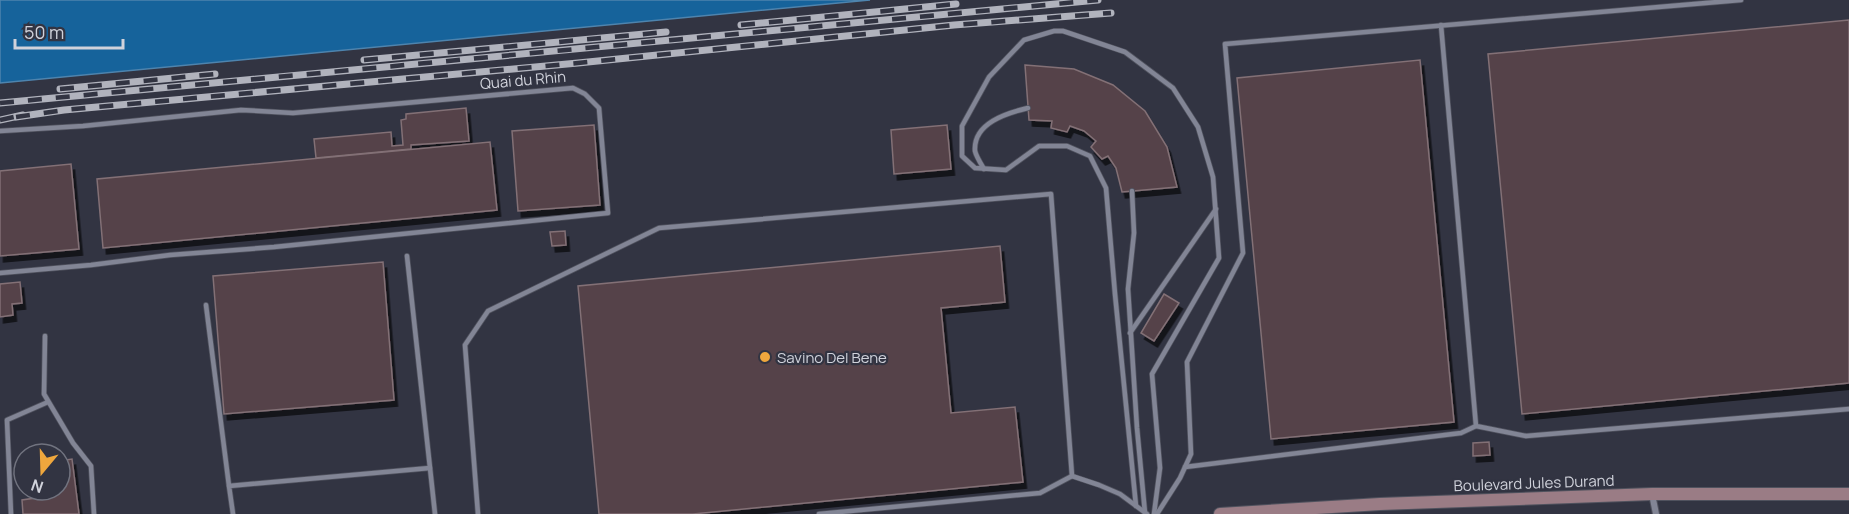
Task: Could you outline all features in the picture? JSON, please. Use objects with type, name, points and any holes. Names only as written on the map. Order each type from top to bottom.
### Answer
[{"type":"main road","name":"Boulevard Jules Durand","points":[[1220,514],[1380,504],[1652,495],[1849,494]]},
{"type":"street","points":[[1652,495],[1656,514]]},
{"type":"lane","points":[[1156,514],[1180,478],[1191,454],[1187,362],[1243,253],[1225,44],[1741,0]]},
{"type":"lane","points":[[1441,25],[1476,426]]},
{"type":"lane","points":[[1136,506],[1106,188],[1090,156],[1067,146],[1039,146],[1006,170],[975,168],[962,156],[962,126],[988,77],[1024,40],[1054,31],[1063,31],[1125,52],[1173,88],[1198,127],[1213,177],[1220,258],[1152,374],[1160,468],[1156,514]]},
{"type":"lane","name":"Quai du Rhin","points":[[0,131],[83,126],[242,110],[293,113],[573,88],[585,94],[598,108],[608,213],[0,273]]},
{"type":"lane","points":[[984,169],[975,152],[979,134],[990,123],[1008,113],[1028,108]]},
{"type":"lane","points":[[1132,191],[1134,233],[1128,289],[1137,428],[1146,513]]},
{"type":"lane","points":[[478,514],[465,345],[488,310],[659,228],[1051,194],[1072,476]]},
{"type":"lane","points":[[1130,333],[1216,209]]},
{"type":"lane","points":[[407,256],[435,514]]},
{"type":"lane","points":[[206,305],[233,514]]},
{"type":"lane","points":[[45,336],[44,394],[73,442],[91,466],[94,514]]},
{"type":"lane","points":[[11,514],[6,420],[48,402]]},
{"type":"lane","points":[[1185,466],[1461,434],[1476,426],[1526,436],[1849,409]]},
{"type":"lane","points":[[229,486],[430,468]]},
{"type":"lane","points":[[819,514],[1040,493],[1072,476],[1099,484],[1120,494],[1146,513]]},
{"type":"water","points":[[0,0],[870,0],[0,83]]},
{"type":"building","points":[[1849,20],[1849,383],[1522,414],[1488,54]]},
{"type":"building","points":[[1420,60],[1454,422],[1271,439],[1237,78]]},
{"type":"building","points":[[1025,65],[1074,69],[1113,85],[1145,111],[1167,147],[1177,187],[1122,192],[1116,168],[1108,156],[1102,159],[1091,147],[1096,141],[1084,131],[1070,126],[1067,132],[1051,128],[1052,121],[1029,120]]},
{"type":"building","points":[[466,108],[469,141],[411,145],[411,149],[316,158],[314,139],[391,132],[392,146],[403,145],[401,120],[406,119],[406,114]]},
{"type":"building","points":[[594,125],[600,205],[518,211],[512,131]]},
{"type":"building","points":[[947,125],[951,169],[894,174],[891,130]]},
{"type":"building","points":[[490,142],[497,210],[103,248],[97,179]]},
{"type":"building","points":[[71,164],[79,249],[0,256],[0,171]]},
{"type":"building","points":[[565,231],[566,245],[552,246],[550,232]]},
{"type":"building","name":"Savino Del Bene","points":[[1000,246],[1005,302],[941,308],[951,413],[1015,407],[1023,482],[693,514],[599,514],[578,286]]},
{"type":"building","points":[[383,262],[394,400],[224,414],[213,276]]},
{"type":"building","points":[[20,282],[22,303],[12,304],[13,315],[0,317],[0,284]]},
{"type":"building","points":[[1164,294],[1179,303],[1154,341],[1141,333]]},
{"type":"building","points":[[1489,442],[1490,455],[1473,456],[1473,443]]},
{"type":"building","points":[[72,459],[79,514],[23,514],[22,502],[72,502]]},
{"type":"railway","points":[[0,103],[1098,0]]},
{"type":"railway","points":[[741,25],[956,4]]},
{"type":"railway","points":[[16,117],[64,110],[578,63],[954,25],[1111,13]]},
{"type":"railway","points":[[364,60],[666,32]]},
{"type":"railway","points":[[60,89],[215,74]]},
{"type":"railway","points":[[0,120],[23,115]]},
{"type":"place","name":"Savino Del Bene","points":[[765,357]]}]
